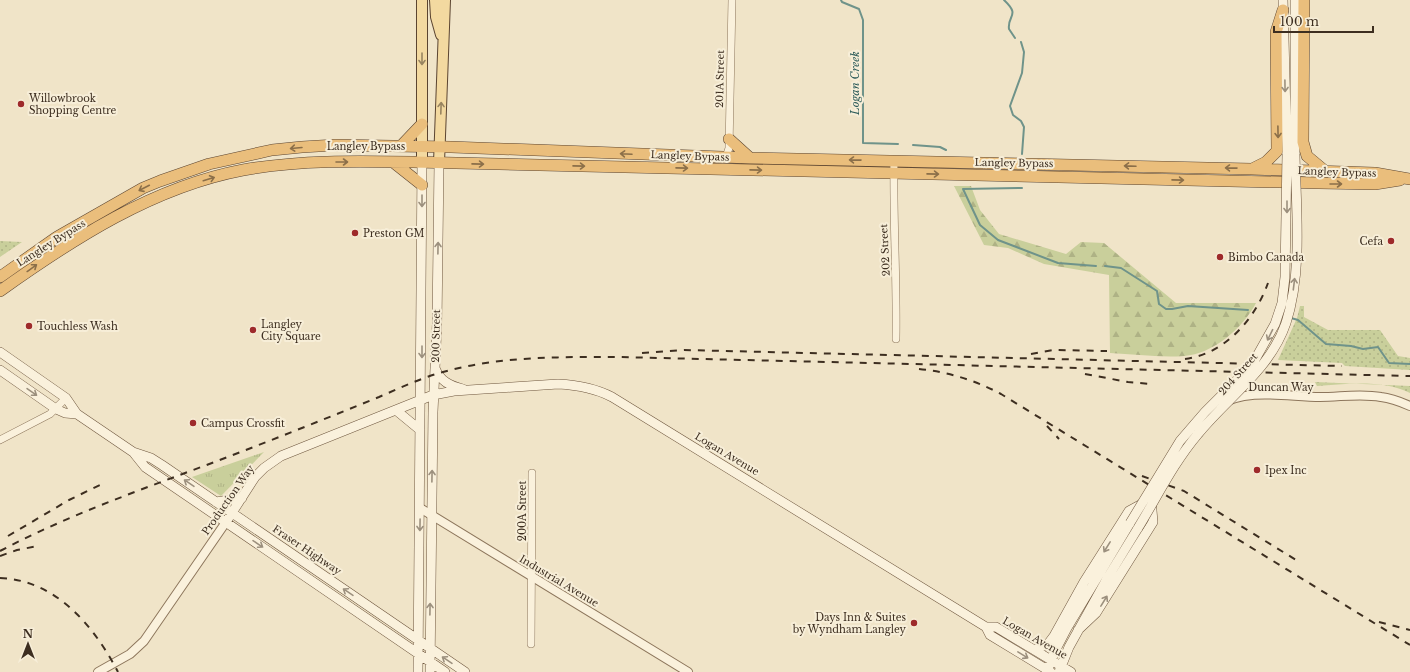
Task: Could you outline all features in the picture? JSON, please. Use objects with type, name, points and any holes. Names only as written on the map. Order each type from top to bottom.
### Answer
[{"type":"highway","points":[[1304,0],[1303,142],[1307,156],[1325,171]]},
{"type":"highway","points":[[1252,169],[1266,162],[1276,151],[1278,141],[1276,32],[1283,5]]},
{"type":"highway","points":[[401,146],[422,124]]},
{"type":"highway","points":[[729,139],[750,158]]},
{"type":"highway","name":"Langley Bypass","points":[[0,276],[57,237],[143,188],[209,164],[272,150],[335,146],[401,146],[726,158],[894,160],[1375,172],[1410,179]]},
{"type":"highway","points":[[717,169],[726,158]]},
{"type":"highway","name":"Langley Bypass","points":[[0,291],[52,254],[148,202],[189,185],[242,170],[274,165],[322,162],[422,162],[1320,184],[1375,184],[1410,179]]},
{"type":"highway","points":[[393,162],[422,186]]},
{"type":"main road","name":"200 Street","points":[[418,672],[421,400],[422,0]]},
{"type":"main road","points":[[435,0],[436,17],[444,45]]},
{"type":"main road","name":"200 Street","points":[[430,672],[433,395],[435,368],[439,147],[445,0]]},
{"type":"main road","name":"204 Street","points":[[1291,154],[1295,0]]},
{"type":"main road","name":"204 Street","points":[[1048,671],[1051,660],[1077,610],[1188,446],[1216,414],[1249,382],[1265,362],[1281,334],[1292,301],[1295,272],[1291,154],[1283,5]]},
{"type":"main road","name":"Fraser Highway","points":[[0,352],[66,398],[77,414],[133,452],[151,458],[465,672]]},
{"type":"main road","points":[[435,368],[446,382],[468,390]]},
{"type":"main road","name":"Fraser Highway","points":[[0,370],[56,409],[65,413],[77,414]]},
{"type":"main road","name":"Logan Avenue","points":[[421,400],[442,392],[558,384],[575,385],[604,393],[986,626],[996,626],[1051,660],[1060,669],[1071,672]]},
{"type":"main road","name":"Production Way","points":[[226,522],[264,468],[281,456],[397,411],[421,400]]},
{"type":"main road","points":[[397,411],[420,430]]},
{"type":"main road","name":"Fraser Highway","points":[[133,452],[145,467],[445,672]]},
{"type":"main road","points":[[216,502],[242,498]]},
{"type":"main road","points":[[1035,650],[1048,644],[1054,636],[1084,582],[1129,511],[1151,499],[1153,522],[1096,613],[1078,630]]},
{"type":"main road","name":"204 Street","points":[[1060,669],[1078,630],[1108,577],[1134,526]]},
{"type":"main road","name":"Logan Avenue","points":[[986,626],[990,635],[1048,671]]},
{"type":"street","name":"201A Street","points":[[726,158],[729,139],[732,0]]},
{"type":"street","name":"202 Street","points":[[894,160],[894,245],[897,282],[896,339]]},
{"type":"street","name":"Duncan Way","points":[[1151,499],[1186,441],[1213,410],[1229,401],[1261,395],[1320,397],[1371,396],[1392,399],[1410,406]]},
{"type":"street","points":[[0,440],[56,409],[66,398]]},
{"type":"street","name":"200A Street","points":[[531,644],[532,473]]},
{"type":"street","name":"Industrial Avenue","points":[[420,508],[688,672]]},
{"type":"street","name":"Production Way","points":[[98,672],[130,654],[144,641],[226,522]]},
{"type":"green space","points":[[954,186],[971,186],[980,210],[999,234],[1066,254],[1081,242],[1104,243],[1176,303],[1256,303],[1243,322],[1226,338],[1216,345],[1195,354],[1166,357],[1110,353],[1109,275],[1044,264],[1008,248],[984,245]]},
{"type":"green space","points":[[0,241],[22,242],[0,257]]},
{"type":"green space","points":[[1300,306],[1304,306],[1304,317],[1328,330],[1380,330],[1398,356],[1410,358],[1410,370],[1345,366],[1342,363],[1278,360],[1297,318]]},
{"type":"green space","points":[[1315,382],[1354,384],[1317,386]]},
{"type":"green space","points":[[1354,384],[1376,384],[1381,385]]},
{"type":"green space","points":[[1381,385],[1410,386],[1410,393],[1399,389]]},
{"type":"green space","points":[[264,452],[221,496],[192,477]]},
{"type":"waterway","name":"Logan Creek","points":[[841,0],[842,2],[859,9],[863,20],[863,143],[898,144]]},
{"type":"waterway","points":[[1004,0],[1012,9],[1013,13],[1009,24],[1009,29],[1015,38]]},
{"type":"waterway","points":[[1021,42],[1024,52],[1022,73],[1010,106],[1013,115],[1021,121],[1024,127],[1022,154]]},
{"type":"waterway","name":"Logan Creek","points":[[913,145],[940,147],[946,150]]},
{"type":"waterway","name":"Logan Creek","points":[[1022,188],[963,189],[980,225],[998,240],[1058,263],[1096,266]]},
{"type":"waterway","name":"Logan Creek","points":[[1105,266],[1121,268],[1157,291],[1159,304],[1166,309],[1188,306],[1248,310]]},
{"type":"waterway","name":"Logan Creek","points":[[1291,318],[1298,320],[1326,344],[1351,346],[1363,349],[1378,347],[1389,363],[1410,364]]},
{"type":"railway","points":[[1185,359],[1200,356],[1213,350],[1237,333],[1247,322],[1268,283]]},
{"type":"railway","points":[[642,353],[684,350],[1342,366]]},
{"type":"railway","points":[[1031,354],[1053,350],[1107,351]]},
{"type":"railway","points":[[0,551],[58,523],[419,380],[435,374],[465,367],[508,360],[531,358],[620,357],[1410,376]]},
{"type":"railway","points":[[919,369],[961,377],[1001,394],[1410,645]]},
{"type":"railway","points":[[1085,374],[1128,382],[1151,384]]},
{"type":"railway","points":[[1047,426],[1059,439]]},
{"type":"railway","points":[[1142,476],[1184,491],[1301,563]]},
{"type":"railway","points":[[8,536],[69,500],[102,484]]},
{"type":"railway","points":[[0,556],[17,550],[38,546]]},
{"type":"railway","points":[[0,578],[20,581],[39,587],[56,596],[71,608],[85,623],[97,638],[118,672]]},
{"type":"railway","points":[[1379,622],[1410,630]]},
{"type":"place","name":"Willowbrook Shopping Centre","points":[[21,104]]},
{"type":"place","name":"Preston GM","points":[[355,233]]},
{"type":"place","name":"Cefa","points":[[1391,241]]},
{"type":"place","name":"Bimbo Canada","points":[[1220,257]]},
{"type":"place","name":"Touchless Wash","points":[[29,326]]},
{"type":"place","name":"Langley City Square","points":[[253,330]]},
{"type":"place","name":"Campus Crossfit","points":[[193,423]]},
{"type":"place","name":"Ipex Inc","points":[[1257,470]]},
{"type":"place","name":"Days Inn & Suites by Wyndham Langley","points":[[914,623]]}]
